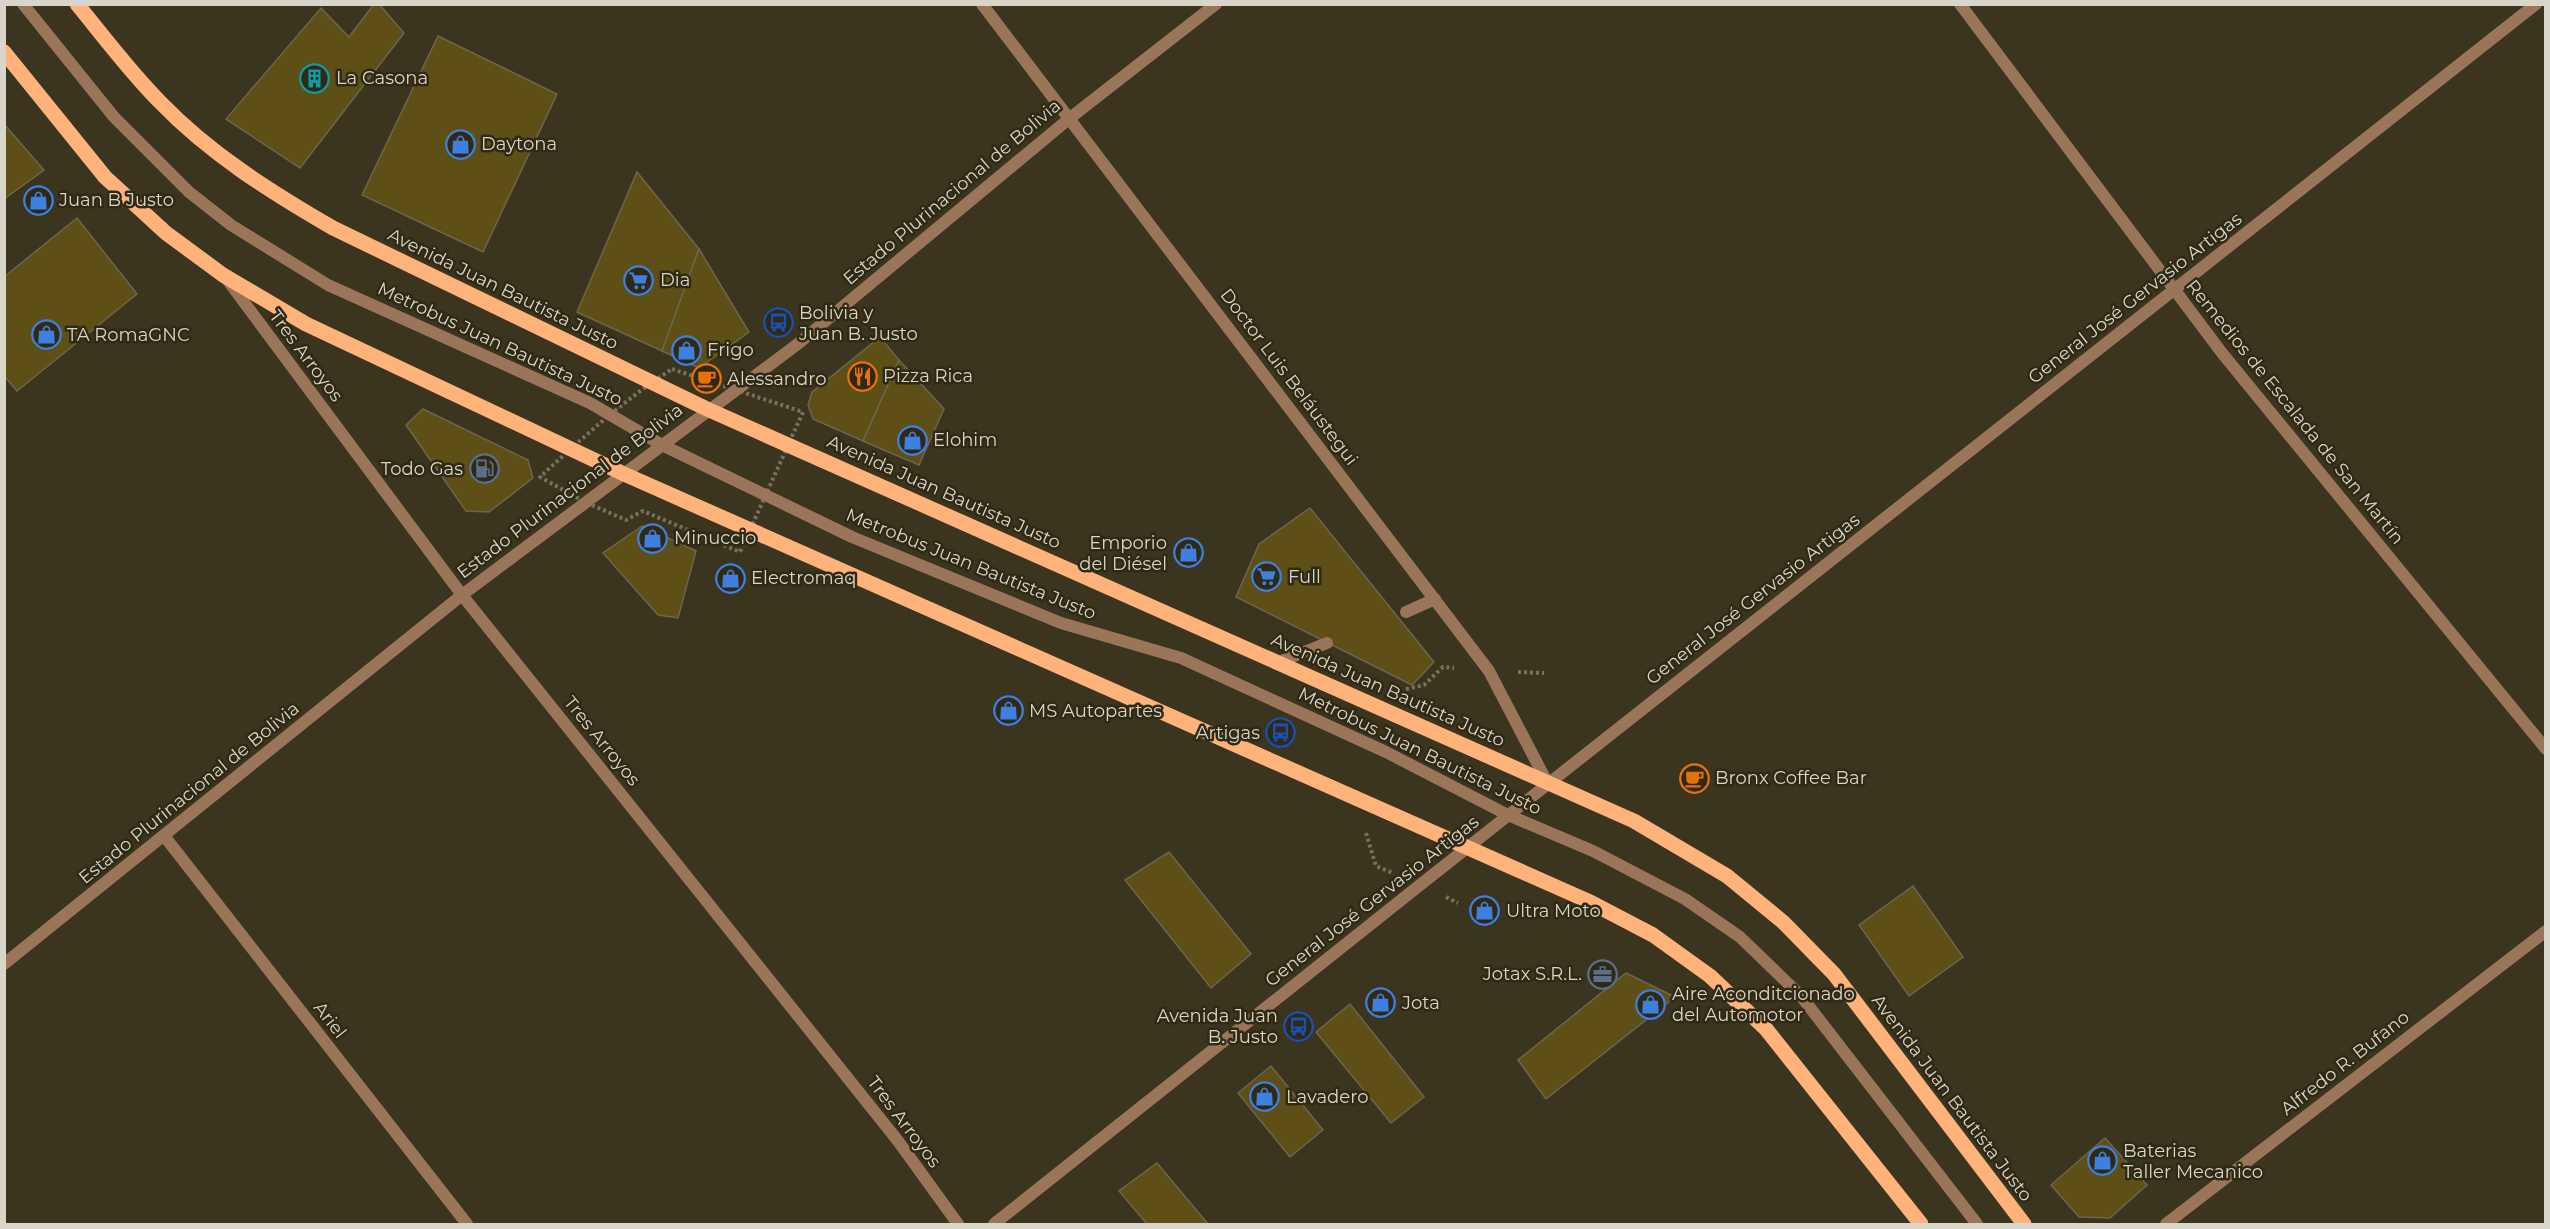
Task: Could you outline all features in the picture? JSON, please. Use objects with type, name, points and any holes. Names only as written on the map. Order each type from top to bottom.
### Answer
[{"type":"main road","name":"Avenida Juan Bautista Justo","points":[[77,4],[159,102],[194,135],[274,194],[333,228],[707,409],[1634,821],[1727,876],[1783,922],[1834,975],[2024,1224]]},
{"type":"main road","points":[[4,52],[105,177],[166,233],[223,274],[306,324],[624,474],[1588,901],[1653,935],[1710,976],[1766,1029],[1921,1224]]},
{"type":"street","name":"Metrobus Juan Bautista Justo","points":[[23,4],[114,117],[189,192],[231,225],[328,285],[590,403],[662,445],[852,537],[1061,623],[1181,658],[1386,752],[1508,815],[1641,874],[1685,899],[1740,937],[1801,996],[1977,1224]]},
{"type":"street","name":"Doctor Luis Beláustegui","points":[[982,4],[1489,671],[1548,784]]},
{"type":"street","name":"Estado Plurinacional de Bolivia","points":[[4,964],[165,837],[462,595],[707,409],[799,343],[1070,118],[1216,4]]},
{"type":"street","name":"Remedios de Escalada de San Martín","points":[[1960,4],[2174,290],[2546,748]]},
{"type":"street","name":"General José Gervasio Artigas","points":[[994,1224],[1508,815],[2536,4]]},
{"type":"street","name":"Tres Arroyos","points":[[223,274],[462,595],[898,1142],[958,1224]]},
{"type":"street","points":[[1406,612],[1435,599]]},
{"type":"street","points":[[1279,662],[1327,643]]},
{"type":"street","name":"Ariel","points":[[165,837],[467,1224]]},
{"type":"street","name":"Alfredo R. Bufano","points":[[2166,1224],[2546,931]]},
{"type":"building","name":"La Casona","points":[[374,4],[379,4],[404,33],[300,168],[226,119],[321,8],[349,37]]},
{"type":"building","name":"Daytona","points":[[438,36],[557,94],[483,252],[362,195]]},
{"type":"building","points":[[4,124],[44,170],[4,199]]},
{"type":"building","name":"Dia","points":[[637,172],[699,249],[662,351],[577,312]]},
{"type":"building","name":"TA RomaGNC","points":[[77,218],[137,294],[17,391],[4,376],[4,277]]},
{"type":"building","points":[[699,249],[749,332],[699,368],[662,351]]},
{"type":"building","name":"Pizza Rica","points":[[880,337],[899,360],[863,441],[813,419],[808,405],[812,392]]},
{"type":"building","points":[[899,360],[944,409],[919,465],[863,441]]},
{"type":"building","name":"Todo Gas","points":[[423,409],[528,460],[533,478],[489,512],[466,511],[406,425]]},
{"type":"building","points":[[1310,508],[1434,662],[1412,685],[1236,597],[1259,544]]},
{"type":"building","points":[[642,526],[696,551],[678,618],[658,615],[603,553]]},
{"type":"building","points":[[1169,852],[1251,954],[1211,988],[1125,880]]},
{"type":"building","points":[[1913,886],[1963,957],[1909,996],[1859,925]]},
{"type":"building","points":[[1626,973],[1675,997],[1546,1099],[1518,1060]]},
{"type":"building","points":[[1350,1004],[1424,1097],[1391,1123],[1316,1032]]},
{"type":"building","points":[[1271,1066],[1323,1130],[1290,1157],[1238,1093]]},
{"type":"building","name":"Baterias Taller Mecanico","points":[[2105,1138],[2147,1185],[2110,1218],[2079,1217],[2051,1185]]},
{"type":"building","points":[[1157,1163],[1208,1224],[1147,1224],[1119,1191]]},
{"type":"place","name":"La Casona","points":[[315,78]]},
{"type":"place","name":"Daytona","points":[[460,144]]},
{"type":"place","name":"Juan B Justo","points":[[38,200]]},
{"type":"place","name":"Dia","points":[[639,280]]},
{"type":"place","name":"Bolivia y Juan B. Justo","points":[[778,323]]},
{"type":"place","name":"TA RomaGNC","points":[[46,335]]},
{"type":"place","name":"Frigo","points":[[686,350]]},
{"type":"place","name":"Pizza Rica","points":[[862,376]]},
{"type":"place","name":"Alessandro","points":[[706,379]]},
{"type":"place","name":"Elohim","points":[[912,440]]},
{"type":"place","name":"Todo Gas","points":[[484,469]]},
{"type":"place","name":"Minuccio","points":[[653,538]]},
{"type":"place","name":"Emporio del Diésel","points":[[1188,553]]},
{"type":"place","name":"Full","points":[[1267,577]]},
{"type":"place","name":"Electromaq","points":[[730,578]]},
{"type":"place","name":"MS Autopartes","points":[[1008,711]]},
{"type":"place","name":"Artigas","points":[[1281,733]]},
{"type":"place","name":"Bronx Coffee Bar","points":[[1694,778]]},
{"type":"place","name":"Ultra Moto","points":[[1485,911]]},
{"type":"place","name":"Jotax S.R.L.","points":[[1603,974]]},
{"type":"place","name":"Jota","points":[[1381,1003]]},
{"type":"place","name":"Aire Aconditcionado del Automotor","points":[[1651,1004]]},
{"type":"place","name":"Avenida Juan B. Justo","points":[[1299,1026]]},
{"type":"place","name":"Lavadero","points":[[1265,1097]]},
{"type":"place","name":"Baterias Taller Mecanico","points":[[2102,1161]]}]
